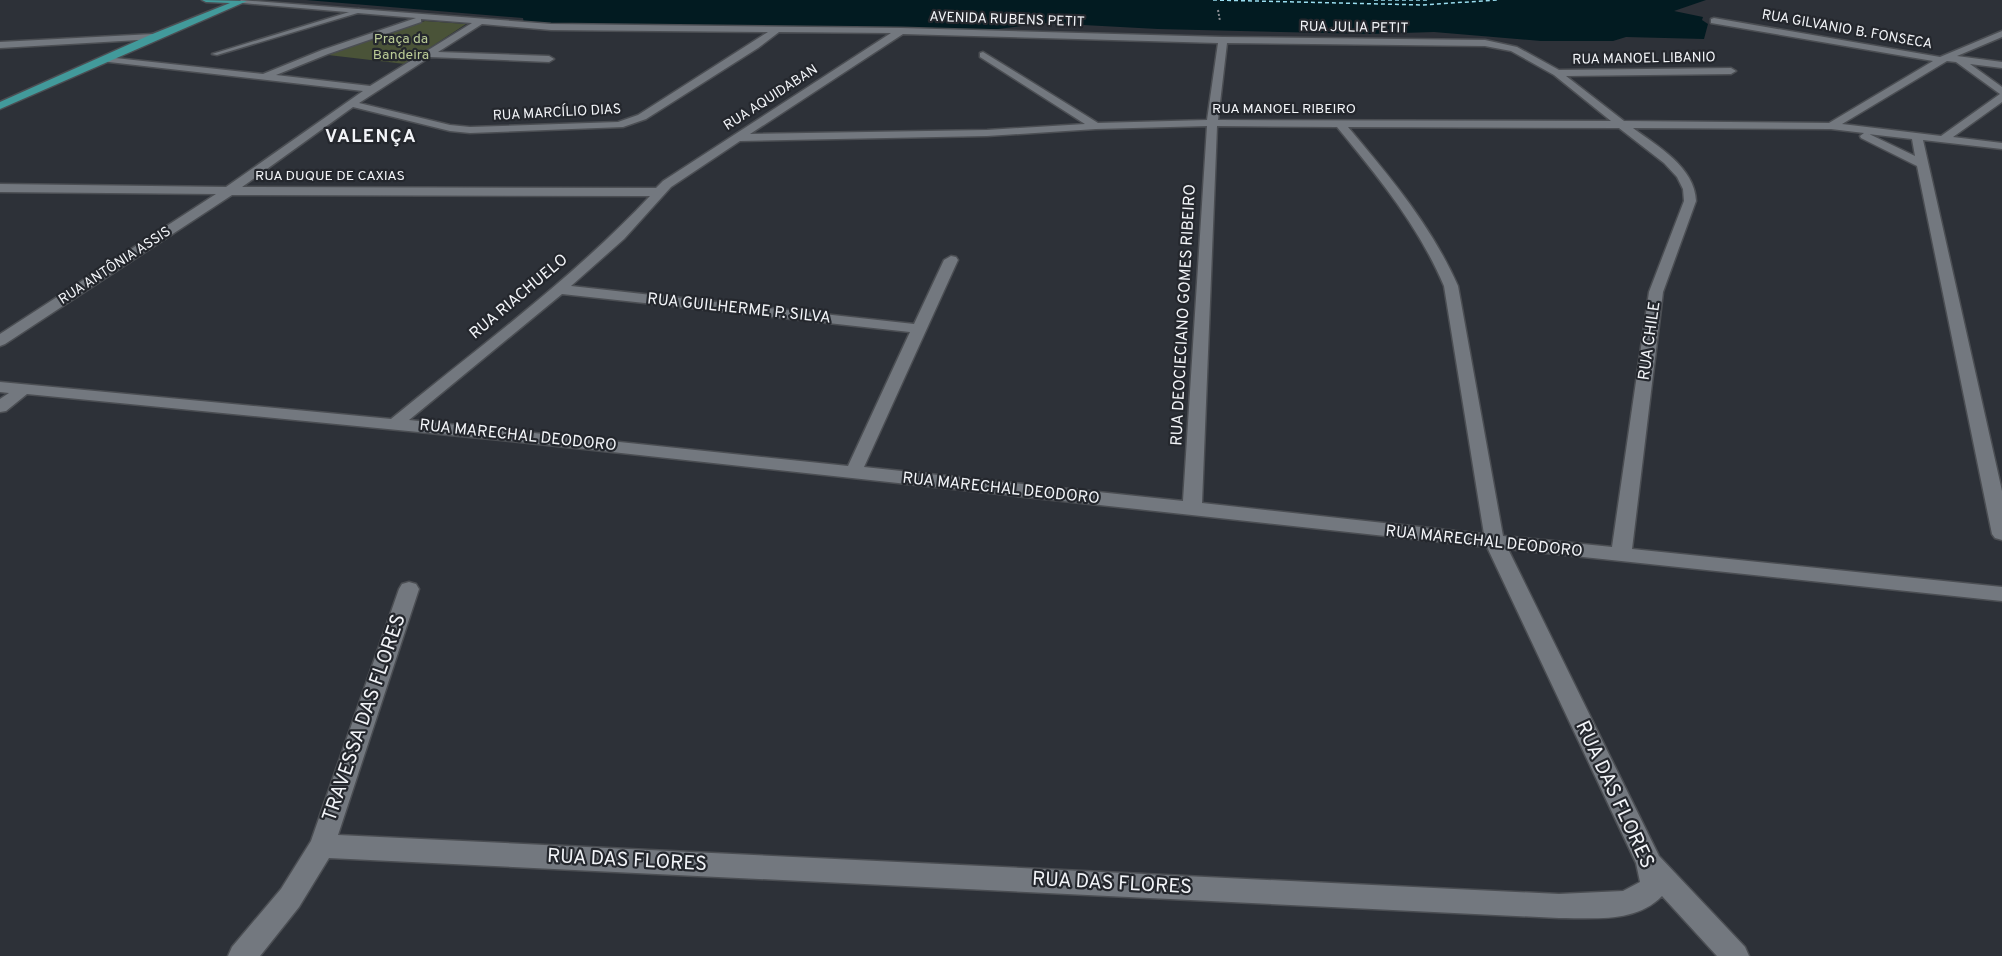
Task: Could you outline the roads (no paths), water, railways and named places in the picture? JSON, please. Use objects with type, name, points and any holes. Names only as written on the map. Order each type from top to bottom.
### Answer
[{"type":"main road","points":[[206,0],[243,1]]},
{"type":"main road","points":[[0,106],[109,59],[153,37],[243,1]]},
{"type":"street","points":[[243,1],[479,22]]},
{"type":"street","points":[[265,77],[325,52],[425,17]]},
{"type":"street","name":"RUA GILVANIO B. FONSECA","points":[[1714,21],[1943,59],[2002,65]]},
{"type":"street","name":"AVENIDA RUBENS PETIT","points":[[479,22],[550,27],[901,31],[1223,40]]},
{"type":"street","name":"RUA ANTÔNIA ASSIS","points":[[0,341],[229,191],[372,89],[479,22]]},
{"type":"street","name":"RUA MARCÍLIO DIAS","points":[[352,104],[440,126],[470,130],[619,125],[642,117],[775,31]]},
{"type":"street","name":"AVENIDA RUBENS PETIT","points":[[791,31],[858,41]]},
{"type":"street","name":"RUA AQUIDABAN","points":[[659,192],[680,174],[738,138],[875,43],[901,31]]},
{"type":"street","points":[[1831,126],[1943,59],[2002,34]]},
{"type":"street","points":[[0,45],[153,37]]},
{"type":"street","name":"RUA JULIA PETIT","points":[[1223,40],[1485,43],[1514,49],[1557,73],[1623,125]]},
{"type":"street","name":"RUA DEOCIECIANO GOMES RIBEIRO","points":[[1192,510],[1212,123],[1223,40]]},
{"type":"street","points":[[429,54],[549,59]]},
{"type":"street","points":[[983,55],[1096,126]]},
{"type":"street","points":[[109,59],[372,89]]},
{"type":"street","points":[[1942,140],[2002,94],[1957,59]]},
{"type":"street","name":"RUA MANOEL LIBANIO","points":[[1557,73],[1731,71]]},
{"type":"street","name":"RUA MANOEL RIBEIRO","points":[[738,138],[987,133],[1096,126],[1212,123],[1831,126],[2002,146]]},
{"type":"street","name":"RUA DAS FLORES","points":[[321,846],[1559,906],[1623,904],[1649,893],[1654,886],[1649,863],[1495,543],[1451,286],[1439,256],[1421,224],[1340,124]]},
{"type":"street","name":"RUA CHILE","points":[[1621,556],[1656,292],[1690,201],[1691,190],[1689,183],[1668,161],[1623,125]]},
{"type":"street","points":[[1849,128],[1923,164]]},
{"type":"street","points":[[1917,137],[2002,534]]},
{"type":"street","name":"RUA DUQUE DE CAXIAS","points":[[0,188],[659,192]]},
{"type":"street","name":"RUA RIACHUELO","points":[[396,423],[559,289],[619,236],[659,192]]},
{"type":"street","points":[[853,473],[951,260]]},
{"type":"street","name":"RUA GUILHERME P. SILVA","points":[[559,289],[919,329]]},
{"type":"street","name":"RUA MARECHAL DEODORO","points":[[0,387],[396,423],[1495,543],[2002,594]]},
{"type":"street","points":[[0,407],[24,389]]},
{"type":"street","name":"TRAVESSA DAS FLORES","points":[[321,846],[409,590]]},
{"type":"street","points":[[242,956],[290,898],[321,846]]},
{"type":"street","points":[[1649,863],[1735,956]]},
{"type":"lane","points":[[215,54],[359,11]]},
{"type":"water","points":[[306,0],[1706,0],[1674,11],[1703,17],[1702,20],[1708,24],[1704,39],[1626,37],[1613,41],[1541,41],[1434,32],[1370,34],[1158,29],[1046,23],[998,29],[571,27],[524,23],[523,18]]},
{"type":"district","name":"VALENÇA","points":[[371,137]]},
{"type":"park label","name":"Praça da Bandeira","points":[[401,47]]}]
